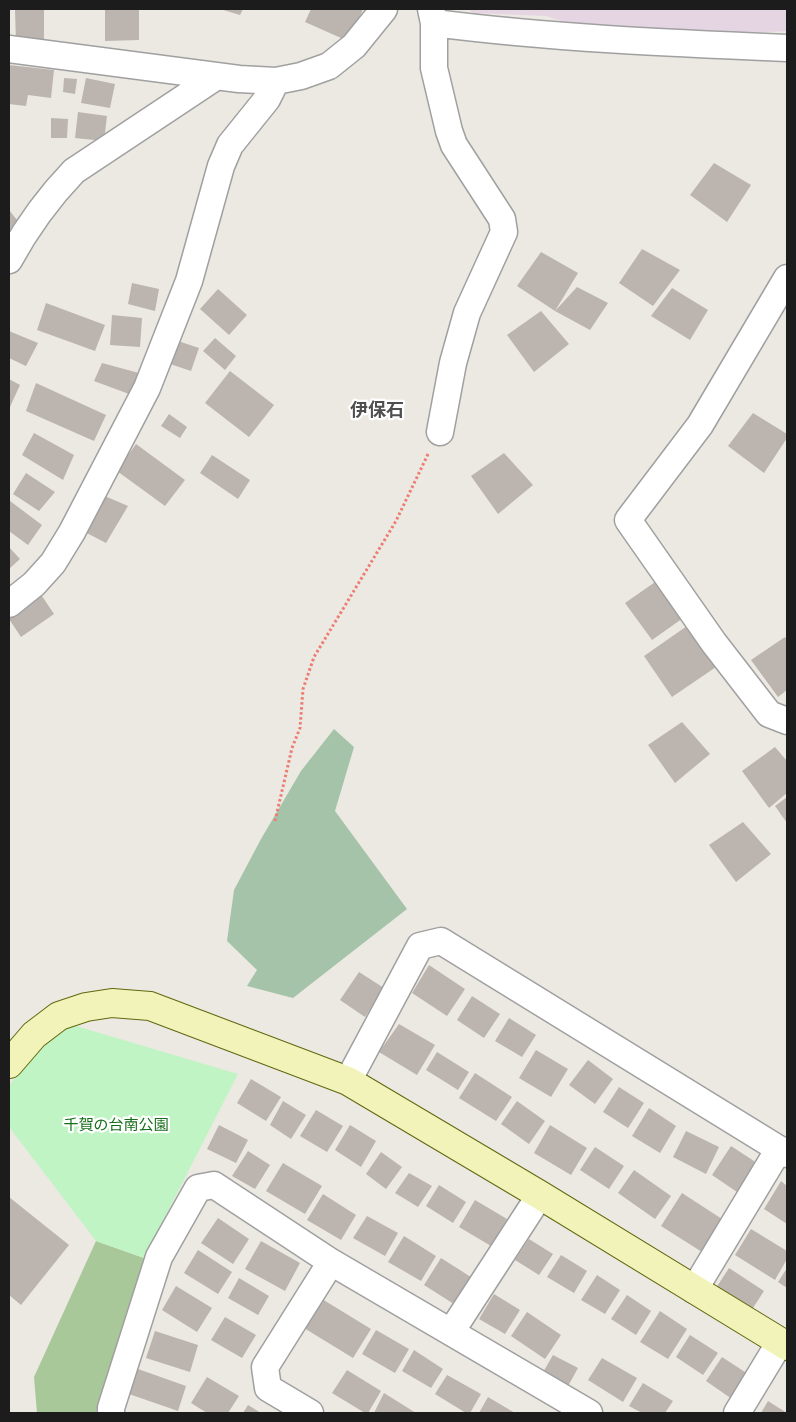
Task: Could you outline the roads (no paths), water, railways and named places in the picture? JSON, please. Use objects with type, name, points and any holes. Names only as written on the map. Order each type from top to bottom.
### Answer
[{"type":"street","points":[[9,49],[217,76],[276,81],[301,76],[329,66],[354,46],[384,9]]},
{"type":"street","points":[[440,432],[453,363],[466,313],[504,232],[502,219],[454,144],[449,130],[434,68],[433,16],[501,32],[787,48]]},
{"type":"street","points":[[9,260],[41,209],[55,190],[74,171],[217,76]]},
{"type":"street","points":[[9,604],[34,584],[53,563],[72,532],[147,388],[189,281],[221,166],[230,144],[267,99],[276,81]]},
{"type":"street","points":[[781,712],[714,643],[628,520],[700,425],[787,278]]},
{"type":"street","points":[[348,1081],[420,946],[441,941],[783,1152],[694,1290]]},
{"type":"street","points":[[9,1064],[34,1035],[59,1016],[86,1007],[112,1003],[150,1006],[348,1081],[540,1195],[784,1344],[737,1413]]},
{"type":"street","points":[[111,1413],[159,1257],[198,1188],[214,1185],[331,1262],[589,1413]]},
{"type":"street","points":[[451,1332],[540,1195]]},
{"type":"street","points":[[310,1413],[268,1388],[265,1367],[331,1262]]},
{"type":"district","name":"伊保石","points":[[377,411]]},
{"type":"park label","name":"千賀の台南公園","points":[[116,1126]]}]
